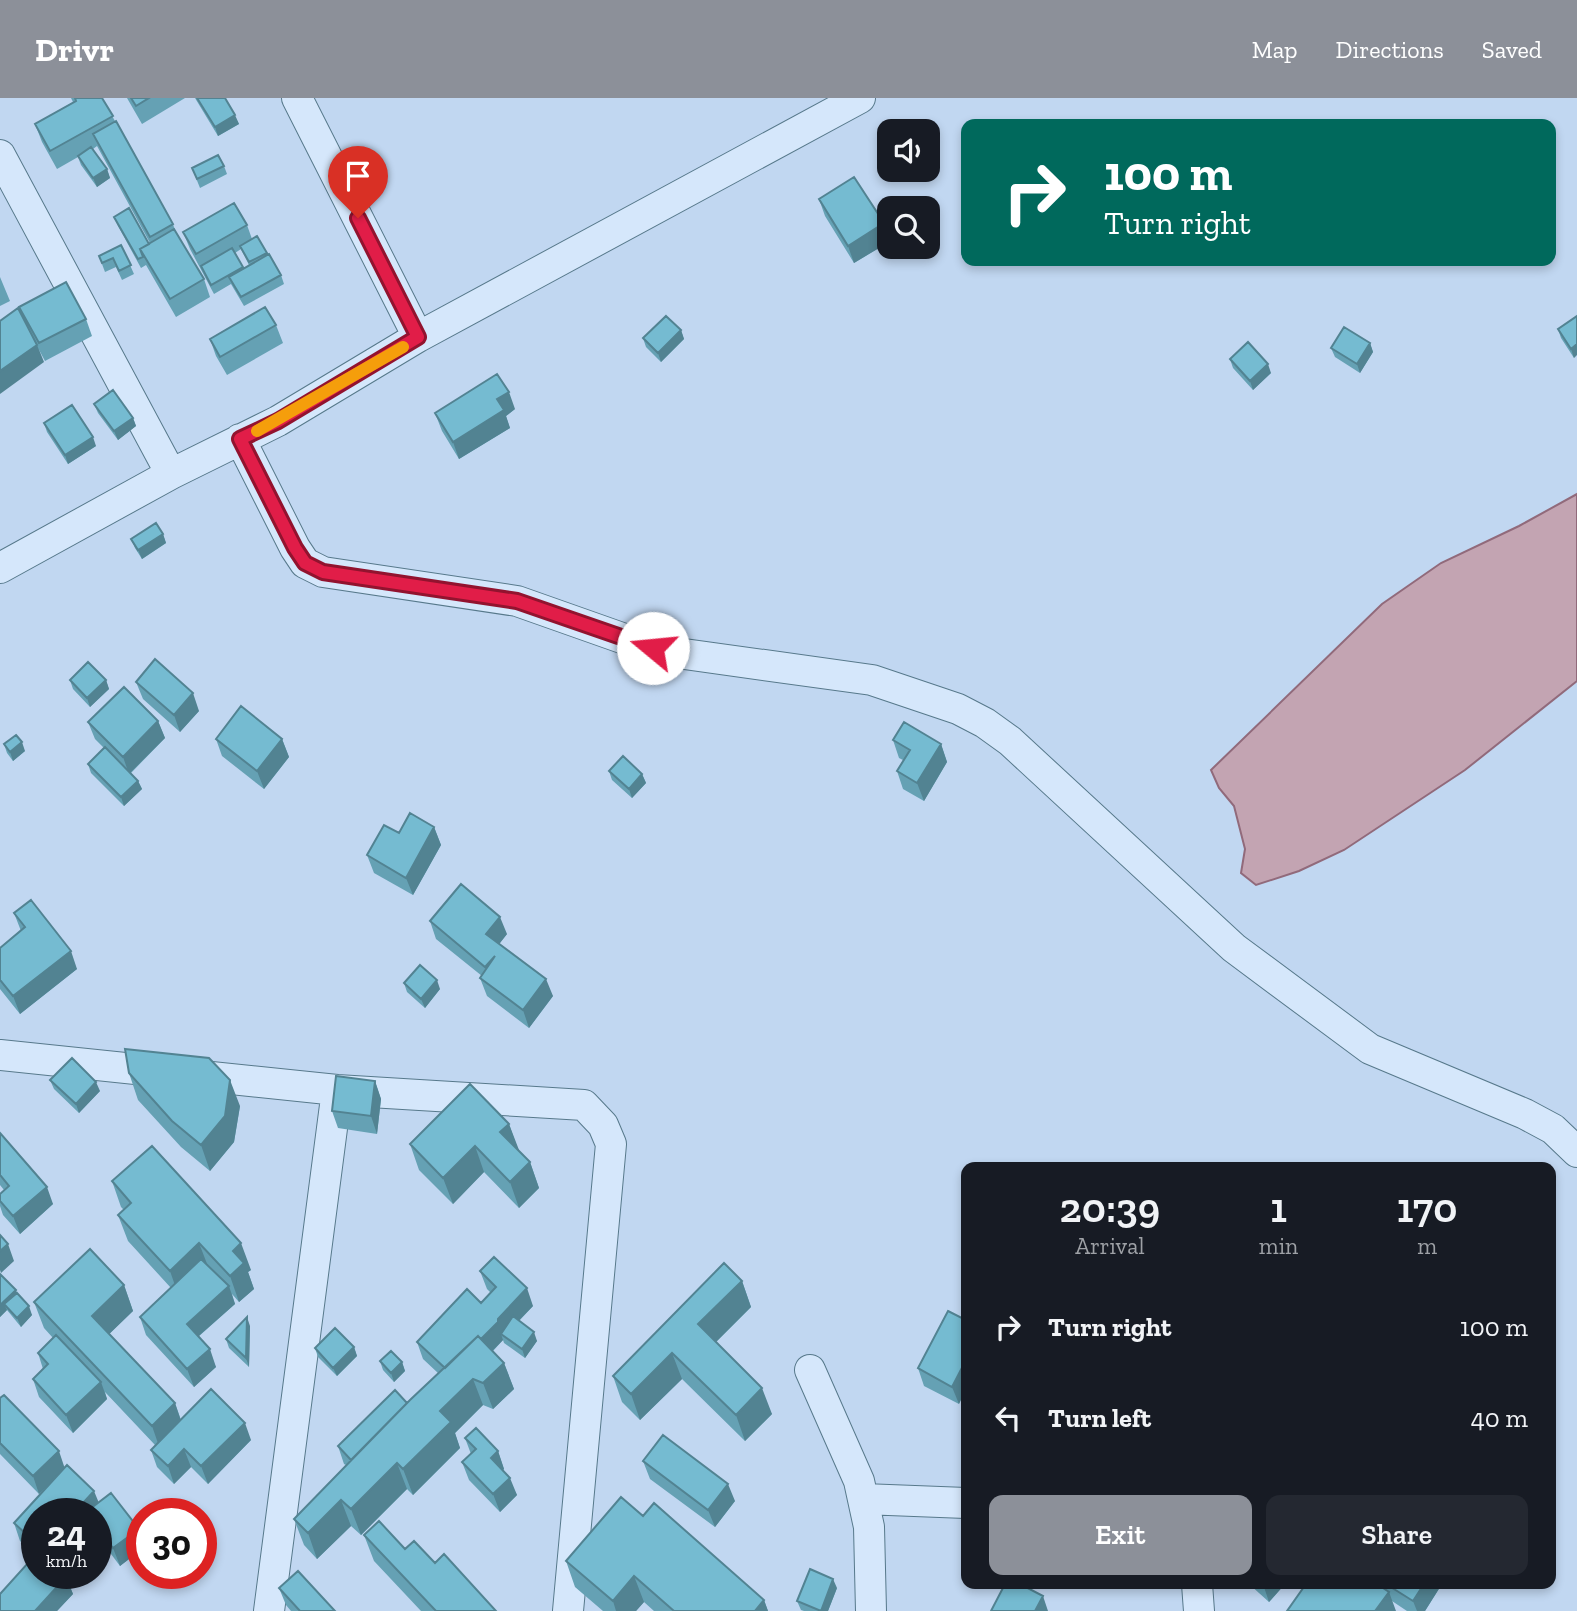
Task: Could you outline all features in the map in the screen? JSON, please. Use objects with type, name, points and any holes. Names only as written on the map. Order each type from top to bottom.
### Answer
[{"type":"street","points":[[297,98],[418,337]]},
{"type":"street","points":[[0,568],[171,474],[278,421],[418,337],[860,98]]},
{"type":"street","points":[[0,155],[171,474]]},
{"type":"street","points":[[240,439],[295,548],[305,563],[323,572],[517,601],[636,643],[670,652],[872,680],[958,709],[985,723],[1020,750],[1234,947],[1370,1049],[1525,1114],[1553,1129],[1577,1152]]},
{"type":"street","points":[[0,1055],[337,1090],[584,1105],[603,1125],[611,1144],[568,1611]]},
{"type":"street","points":[[269,1611],[337,1090]]},
{"type":"street","points":[[810,1370],[859,1481],[869,1527],[871,1611]]},
{"type":"street","points":[[863,1499],[961,1503]]},
{"type":"street","points":[[1197,1589],[1199,1611]]},
{"type":"shaded area","points":[[1577,494],[1577,681],[1465,770],[1344,850],[1299,871],[1256,885],[1241,873],[1245,849],[1234,806],[1219,788],[1211,770],[1382,604],[1441,563],[1519,526]]},
{"type":"building","points":[[75,98],[102,98],[113,116],[50,151],[35,124],[76,101]]},
{"type":"building","points":[[131,98],[149,98],[136,106]]},
{"type":"building","points":[[197,98],[225,98],[235,115],[215,127]]},
{"type":"building","points":[[116,121],[173,224],[150,237],[93,134]]},
{"type":"building","points":[[91,147],[107,169],[93,178],[78,156]]},
{"type":"building","points":[[218,155],[224,166],[197,179],[192,168]]},
{"type":"building","points":[[854,177],[877,212],[877,227],[848,246],[819,199]]},
{"type":"building","points":[[234,203],[247,225],[196,254],[183,232]]},
{"type":"building","points":[[129,208],[149,244],[140,249],[143,257],[138,259],[114,217]]},
{"type":"building","points":[[174,229],[204,279],[170,299],[140,249]]},
{"type":"building","points":[[257,236],[267,253],[249,262],[240,246]]},
{"type":"building","points":[[121,245],[131,265],[119,271],[113,258],[102,263],[99,256]]},
{"type":"building","points":[[232,248],[243,267],[211,285],[201,266]]},
{"type":"building","points":[[269,254],[281,275],[241,297],[229,277]]},
{"type":"building","points":[[66,282],[86,319],[39,343],[19,307]]},
{"type":"building","points":[[265,307],[276,325],[220,357],[210,339]]},
{"type":"building","points":[[18,308],[37,345],[0,371],[0,321]]},
{"type":"building","points":[[666,316],[681,330],[658,353],[643,338]]},
{"type":"building","points":[[1577,316],[1577,344],[1571,349],[1558,329]]},
{"type":"building","points":[[1344,327],[1370,343],[1357,364],[1331,348]]},
{"type":"building","points":[[1248,342],[1268,364],[1250,381],[1230,359]]},
{"type":"building","points":[[497,374],[509,392],[497,399],[504,410],[453,442],[435,413]]},
{"type":"building","points":[[113,390],[133,418],[114,431],[94,404]]},
{"type":"building","points":[[72,405],[93,437],[65,455],[44,423]]},
{"type":"building","points":[[156,523],[163,534],[138,550],[131,539]]},
{"type":"building","points":[[155,659],[193,693],[174,715],[136,682]]},
{"type":"building","points":[[88,662],[106,680],[87,698],[70,680]]},
{"type":"building","points":[[124,687],[158,721],[123,757],[88,722]]},
{"type":"building","points":[[241,706],[282,739],[257,771],[216,739]]},
{"type":"building","points":[[904,722],[941,744],[917,783],[897,771],[910,750],[893,740]]},
{"type":"building","points":[[16,735],[22,742],[10,752],[4,744]]},
{"type":"building","points":[[105,747],[138,781],[121,797],[88,764]]},
{"type":"building","points":[[623,756],[642,774],[629,789],[609,771]]},
{"type":"building","points":[[410,813],[434,827],[406,878],[367,855],[384,825],[399,833]]},
{"type":"building","points":[[461,884],[500,917],[486,934],[546,979],[523,1010],[480,978],[495,956],[485,967],[430,921]]},
{"type":"building","points":[[31,900],[71,951],[13,996],[0,980],[0,948],[25,927],[14,913]]},
{"type":"building","points":[[420,965],[437,980],[421,999],[404,983]]},
{"type":"building","points":[[125,1049],[209,1058],[230,1080],[225,1116],[201,1145],[172,1121],[129,1073]]},
{"type":"building","points":[[72,1058],[96,1082],[76,1104],[50,1080]]},
{"type":"building","points":[[336,1076],[375,1081],[371,1116],[332,1111]]},
{"type":"building","points":[[470,1084],[509,1124],[500,1132],[530,1162],[510,1182],[475,1146],[443,1178],[410,1144]]},
{"type":"building","points":[[0,1133],[47,1187],[13,1216],[0,1201],[0,1194],[9,1186],[0,1175]]},
{"type":"building","points":[[152,1146],[241,1243],[233,1251],[244,1263],[230,1276],[199,1243],[170,1271],[118,1215],[131,1203],[112,1181]]},
{"type":"building","points":[[0,1235],[8,1244],[0,1251]]},
{"type":"building","points":[[90,1249],[124,1285],[92,1316],[175,1403],[152,1426],[34,1302]]},
{"type":"building","points":[[494,1257],[527,1288],[481,1339],[478,1336],[445,1368],[417,1342],[467,1289],[481,1303],[496,1287],[480,1271]]},
{"type":"building","points":[[201,1259],[229,1286],[187,1324],[210,1349],[187,1369],[140,1317]]},
{"type":"building","points":[[724,1263],[742,1281],[698,1324],[762,1388],[736,1415],[672,1353],[631,1394],[613,1376]]},
{"type":"building","points":[[0,1274],[16,1290],[0,1305]]},
{"type":"building","points":[[17,1293],[29,1306],[17,1318],[4,1304]]},
{"type":"building","points":[[948,1311],[961,1318],[961,1370],[952,1387],[918,1368]]},
{"type":"building","points":[[513,1316],[534,1332],[522,1349],[501,1334]]},
{"type":"building","points":[[247,1317],[246,1358],[226,1339]]},
{"type":"building","points":[[335,1328],[354,1347],[333,1368],[315,1348]]},
{"type":"building","points":[[56,1335],[101,1382],[66,1415],[33,1379],[48,1364],[38,1353]]},
{"type":"building","points":[[478,1336],[504,1363],[483,1383],[473,1379],[440,1411],[451,1422],[403,1469],[397,1463],[351,1509],[341,1500],[308,1533],[294,1519],[410,1400]]},
{"type":"building","points":[[391,1351],[402,1362],[391,1373],[380,1361]]},
{"type":"building","points":[[211,1389],[245,1423],[201,1466],[184,1449],[168,1466],[151,1450]]},
{"type":"building","points":[[395,1390],[407,1403],[351,1460],[338,1446]]},
{"type":"building","points":[[4,1395],[59,1451],[33,1476],[0,1443],[0,1398]]},
{"type":"building","points":[[476,1428],[498,1451],[491,1458],[510,1478],[493,1494],[462,1462],[476,1449],[465,1438]]},
{"type":"building","points":[[663,1435],[728,1484],[708,1510],[643,1461]]},
{"type":"building","points":[[67,1465],[94,1491],[88,1498],[37,1498]]},
{"type":"building","points":[[111,1493],[126,1512],[126,1538],[113,1548],[112,1498],[104,1498]]},
{"type":"building","points":[[621,1497],[643,1516],[654,1503],[764,1600],[755,1611],[674,1611],[634,1576],[613,1601],[566,1561]]},
{"type":"building","points":[[21,1515],[21,1529],[14,1523]]},
{"type":"building","points":[[379,1521],[405,1549],[414,1541],[435,1563],[444,1554],[496,1611],[436,1611],[364,1535]]},
{"type":"building","points":[[810,1569],[833,1579],[821,1611],[797,1601]]},
{"type":"building","points":[[21,1571],[21,1589],[55,1589],[35,1611],[0,1611],[0,1594]]},
{"type":"building","points":[[298,1571],[335,1611],[300,1611],[279,1588]]},
{"type":"building","points":[[1002,1589],[1030,1589],[1043,1596],[1035,1611],[991,1611]]},
{"type":"building","points":[[1302,1589],[1384,1589],[1389,1592],[1375,1611],[1287,1611]]},
{"type":"building","points":[[1394,1589],[1421,1589],[1413,1601]]},
{"type":"slow traffic","points":[[257,431],[403,347]]},
{"type":"route","points":[[358,218],[418,337],[278,421],[240,439],[305,563],[323,572],[517,601],[653,648]]}]
